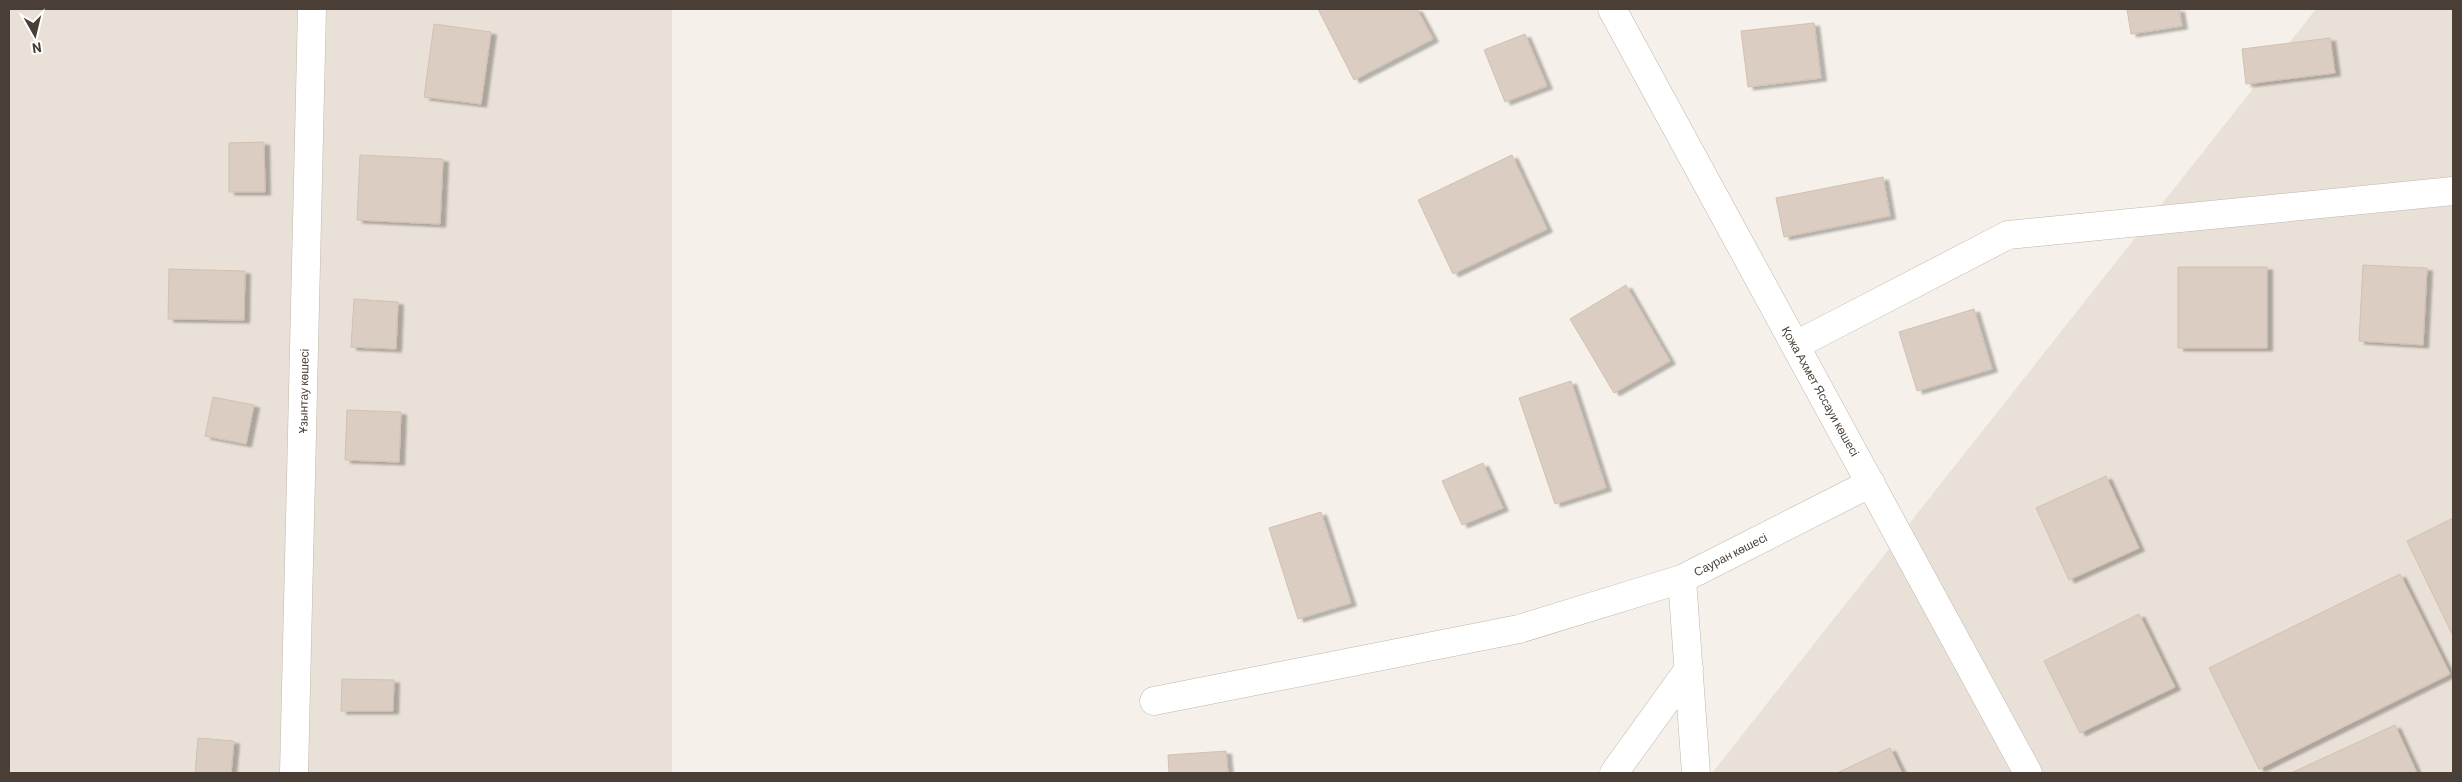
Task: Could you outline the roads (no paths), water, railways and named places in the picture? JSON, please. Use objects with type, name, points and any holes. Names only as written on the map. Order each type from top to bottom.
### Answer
[{"type":"street","name":"Ұзынтау көшесі","points":[[294,773],[312,9]]},
{"type":"street","name":"Қожа Ахмет Яссауи көшесі","points":[[1612,9],[2028,773]]},
{"type":"street","points":[[1796,345],[2008,235],[2453,191]]},
{"type":"street","name":"Сауран көшесі","points":[[1696,773],[1682,579],[1871,482]]},
{"type":"street","points":[[1154,701],[1519,629],[1682,579]]},
{"type":"street","points":[[1614,773],[1689,669]]}]
